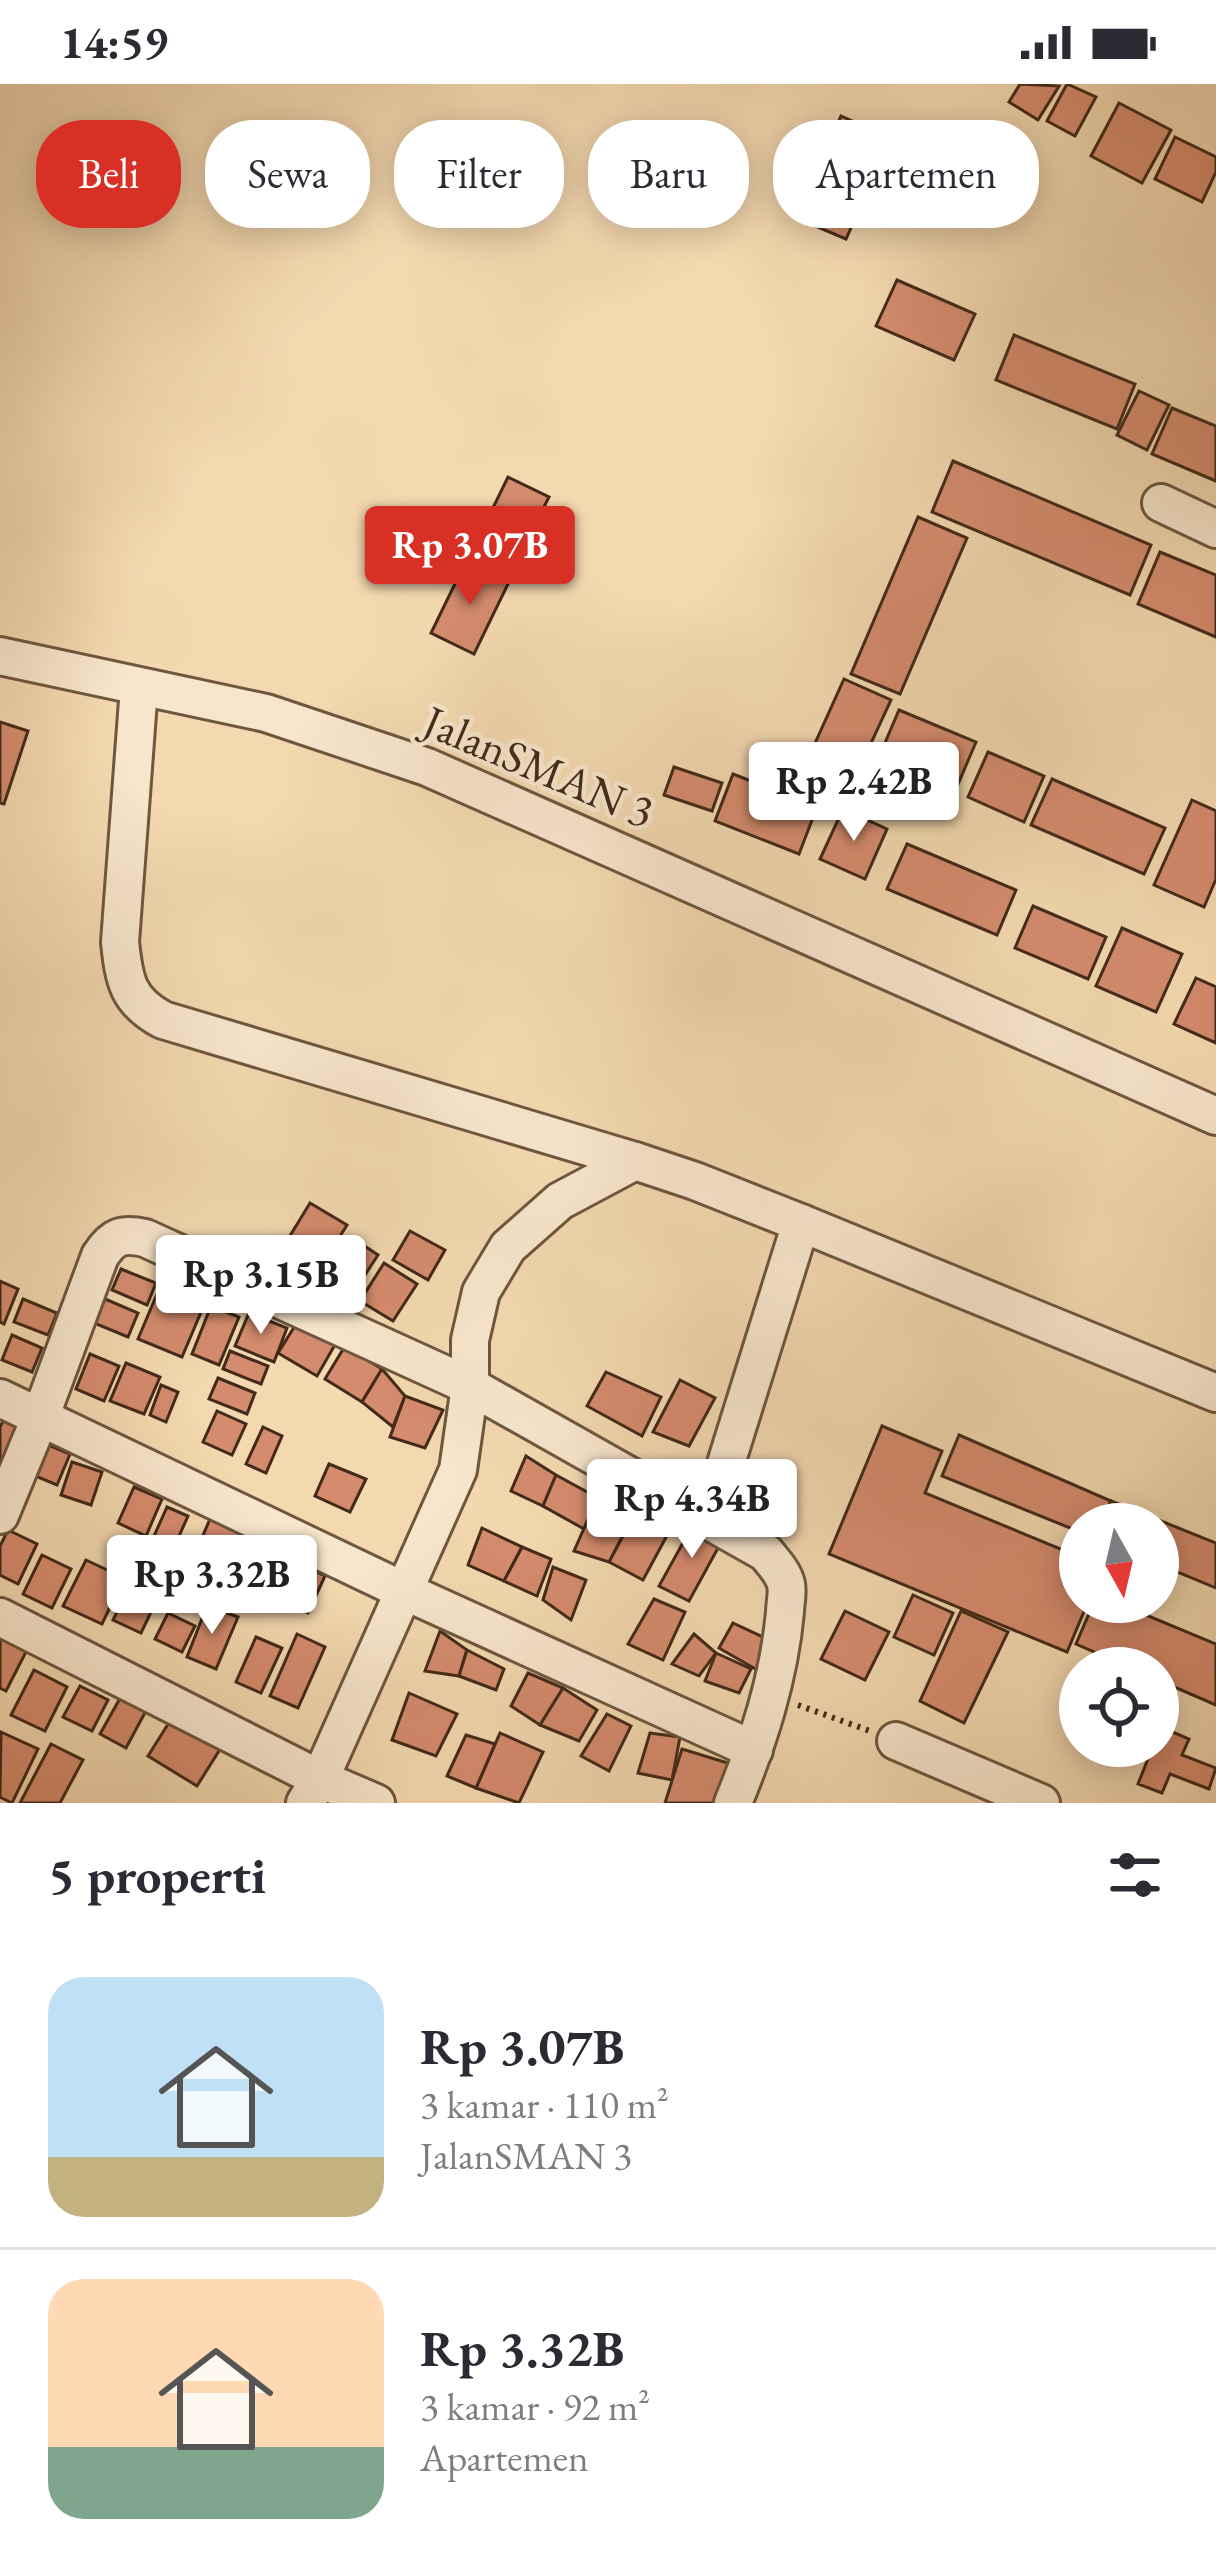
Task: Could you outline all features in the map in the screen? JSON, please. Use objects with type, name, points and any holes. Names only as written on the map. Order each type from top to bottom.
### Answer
[{"type":"street","points":[[1161,503],[1216,529]]},
{"type":"street","name":"JalanSMAN 3","points":[[0,656],[266,713],[428,767],[1216,1116]]},
{"type":"street","points":[[139,687],[120,942],[124,974],[132,995],[145,1010],[186,1027],[695,1180],[1216,1393]]},
{"type":"street","points":[[312,1791],[458,1469],[470,1386],[470,1340],[481,1292],[508,1247],[560,1201],[635,1161]]},
{"type":"street","points":[[709,1518],[801,1222]]},
{"type":"street","points":[[0,1515],[100,1256],[111,1239],[126,1234],[145,1238],[470,1386],[766,1553],[787,1587],[783,1628],[770,1694],[734,1803]]},
{"type":"street","points":[[0,1398],[402,1590],[754,1750]]},
{"type":"street","points":[[0,1617],[312,1791],[376,1803]]},
{"type":"street","points":[[896,1741],[1041,1803]]},
{"type":"path","points":[[770,1694],[896,1741]]},
{"type":"building","points":[[1020,84],[1059,86],[1038,120],[1009,102]]},
{"type":"building","points":[[1067,84],[1096,97],[1075,136],[1047,121]]},
{"type":"building","points":[[1119,103],[1171,130],[1142,183],[1091,156]]},
{"type":"building","points":[[1175,137],[1216,157],[1216,172],[1202,202],[1155,179]]},
{"type":"building","points":[[820,228],[851,228],[846,239]]},
{"type":"building","points":[[897,280],[975,314],[954,360],[876,326]]},
{"type":"building","points":[[1014,335],[1135,384],[1117,429],[996,380]]},
{"type":"building","points":[[1139,391],[1169,405],[1147,450],[1117,435]]},
{"type":"building","points":[[1172,408],[1216,426],[1216,481],[1152,454]]},
{"type":"building","points":[[953,461],[1151,545],[1130,595],[932,512]]},
{"type":"building","points":[[508,477],[549,497],[510,574],[470,555]]},
{"type":"building","points":[[918,517],[967,538],[900,694],[851,674]]},
{"type":"building","points":[[1160,552],[1216,575],[1216,637],[1138,604]]},
{"type":"building","points":[[466,561],[509,582],[474,654],[431,633]]},
{"type":"building","points":[[844,679],[891,700],[853,782],[807,761]]},
{"type":"building","points":[[899,710],[976,742],[956,789],[879,757]]},
{"type":"building","points":[[0,722],[28,731],[4,804],[0,803]]},
{"type":"building","points":[[988,752],[1044,776],[1024,822],[968,797]]},
{"type":"building","points":[[674,767],[722,783],[712,811],[664,795]]},
{"type":"building","points":[[733,774],[817,807],[799,854],[715,821]]},
{"type":"building","points":[[1052,779],[1165,828],[1144,874],[1031,825]]},
{"type":"building","points":[[1192,800],[1216,811],[1216,879],[1204,907],[1154,885]]},
{"type":"building","points":[[843,809],[887,829],[865,879],[820,859]]},
{"type":"building","points":[[907,844],[1016,890],[997,935],[887,889]]},
{"type":"building","points":[[1033,906],[1106,937],[1088,979],[1015,948]]},
{"type":"building","points":[[1122,928],[1182,954],[1156,1012],[1096,986]]},
{"type":"building","points":[[1196,978],[1216,987],[1216,1043],[1174,1024]]},
{"type":"building","points":[[310,1203],[347,1225],[310,1284],[274,1262]]},
{"type":"building","points":[[410,1231],[445,1250],[428,1280],[393,1260]]},
{"type":"building","points":[[351,1237],[378,1255],[348,1301],[321,1283]]},
{"type":"building","points":[[384,1263],[417,1284],[393,1321],[360,1301]]},
{"type":"building","points":[[121,1269],[156,1283],[147,1305],[112,1290]]},
{"type":"building","points":[[0,1281],[18,1289],[4,1324],[0,1322]]},
{"type":"building","points":[[160,1287],[204,1305],[182,1357],[138,1339]]},
{"type":"building","points":[[23,1299],[57,1313],[48,1335],[14,1322]]},
{"type":"building","points":[[105,1299],[138,1313],[128,1337],[94,1323]]},
{"type":"building","points":[[211,1306],[239,1317],[219,1365],[192,1354]]},
{"type":"building","points":[[249,1313],[287,1328],[274,1362],[235,1346]]},
{"type":"building","points":[[298,1321],[336,1343],[317,1376],[278,1353]]},
{"type":"building","points":[[12,1335],[42,1348],[32,1372],[2,1360]]},
{"type":"building","points":[[345,1346],[382,1369],[362,1402],[325,1379]]},
{"type":"building","points":[[230,1351],[268,1366],[261,1384],[223,1369]]},
{"type":"building","points":[[90,1354],[119,1366],[104,1401],[76,1389]]},
{"type":"building","points":[[126,1363],[160,1377],[144,1414],[110,1401]]},
{"type":"building","points":[[382,1369],[405,1396],[393,1427],[362,1402]]},
{"type":"building","points":[[606,1372],[661,1397],[642,1436],[587,1406]]},
{"type":"building","points":[[218,1378],[255,1393],[247,1414],[209,1399]]},
{"type":"building","points":[[680,1380],[715,1398],[689,1446],[653,1432]]},
{"type":"building","points":[[161,1385],[178,1392],[166,1422],[150,1415]]},
{"type":"building","points":[[405,1396],[443,1410],[425,1448],[390,1437]]},
{"type":"building","points":[[217,1411],[246,1424],[232,1455],[203,1442]]},
{"type":"building","points":[[3,1421],[28,1432],[0,1487],[0,1427]]},
{"type":"building","points":[[882,1426],[942,1451],[925,1493],[1059,1548],[1059,1623],[1079,1623],[1069,1647],[1059,1649],[829,1554]]},
{"type":"building","points":[[263,1427],[282,1436],[266,1473],[246,1464]]},
{"type":"building","points":[[959,1435],[1111,1501],[1059,1503],[1059,1523],[942,1476]]},
{"type":"building","points":[[46,1444],[70,1454],[57,1485],[33,1475]]},
{"type":"building","points":[[526,1456],[556,1475],[543,1506],[511,1491]]},
{"type":"building","points":[[72,1462],[102,1472],[91,1505],[61,1495]]},
{"type":"building","points":[[329,1464],[366,1479],[350,1512],[315,1496]]},
{"type":"building","points":[[556,1475],[598,1498],[584,1529],[543,1506]]},
{"type":"building","points":[[134,1487],[162,1499],[146,1536],[118,1523]]},
{"type":"building","points":[[167,1507],[188,1516],[171,1554],[150,1545]]},
{"type":"building","points":[[637,1510],[671,1528],[643,1580],[609,1562]]},
{"type":"building","points":[[590,1515],[625,1531],[609,1562],[574,1551]]},
{"type":"building","points":[[210,1519],[241,1532],[219,1583],[188,1570]]},
{"type":"building","points":[[695,1521],[724,1537],[689,1601],[659,1586]]},
{"type":"building","points":[[482,1528],[522,1547],[504,1581],[468,1565]]},
{"type":"building","points":[[1179,1528],[1216,1543],[1216,1588],[1179,1573]]},
{"type":"building","points":[[8,1530],[37,1544],[18,1584],[0,1575],[0,1546]]},
{"type":"building","points":[[246,1540],[272,1551],[252,1598],[226,1588]]},
{"type":"building","points":[[522,1547],[551,1559],[537,1596],[504,1581]]},
{"type":"building","points":[[42,1555],[71,1569],[52,1608],[23,1594]]},
{"type":"building","points":[[86,1560],[124,1578],[102,1624],[63,1606]]},
{"type":"building","points":[[296,1562],[325,1576],[308,1613],[278,1599]]},
{"type":"building","points":[[553,1567],[586,1580],[571,1620],[543,1600]]},
{"type":"building","points":[[138,1568],[166,1581],[141,1633],[113,1620]]},
{"type":"building","points":[[913,1595],[953,1613],[934,1655],[894,1637]]},
{"type":"building","points":[[654,1599],[685,1612],[663,1660],[628,1644]]},
{"type":"building","points":[[207,1606],[238,1617],[216,1669],[187,1657]]},
{"type":"building","points":[[845,1611],[889,1632],[865,1680],[821,1659]]},
{"type":"building","points":[[961,1611],[1008,1632],[964,1723],[920,1701]]},
{"type":"building","points":[[168,1613],[195,1626],[182,1652],[155,1639]]},
{"type":"building","points":[[733,1623],[780,1645],[759,1671],[719,1648]]},
{"type":"building","points":[[1085,1623],[1166,1623],[1216,1644],[1216,1705],[1179,1689],[1179,1647],[1076,1644]]},
{"type":"building","points":[[440,1631],[467,1650],[459,1676],[425,1671]]},
{"type":"building","points":[[0,1634],[28,1648],[6,1691],[0,1688]]},
{"type":"building","points":[[297,1634],[325,1647],[298,1708],[270,1696]]},
{"type":"building","points":[[694,1634],[716,1653],[699,1676],[672,1664]]},
{"type":"building","points":[[256,1637],[282,1648],[261,1693],[236,1682]]},
{"type":"building","points":[[467,1650],[504,1669],[496,1690],[459,1676]]},
{"type":"building","points":[[716,1653],[751,1669],[739,1693],[705,1681]]},
{"type":"building","points":[[34,1670],[67,1687],[45,1731],[11,1715]]},
{"type":"building","points":[[528,1673],[563,1688],[540,1725],[511,1706]]},
{"type":"building","points":[[80,1686],[108,1700],[92,1731],[63,1717]]},
{"type":"building","points":[[563,1688],[597,1710],[579,1741],[540,1725]]},
{"type":"building","points":[[123,1693],[148,1707],[126,1748],[100,1734]]},
{"type":"building","points":[[409,1693],[457,1714],[436,1756],[392,1740]]},
{"type":"building","points":[[175,1713],[224,1743],[197,1786],[148,1756]]},
{"type":"building","points":[[607,1714],[631,1726],[609,1771],[581,1756]]},
{"type":"building","points":[[1,1732],[38,1749],[12,1803],[0,1797]]},
{"type":"building","points":[[500,1733],[543,1752],[519,1803],[476,1788]]},
{"type":"building","points":[[650,1733],[680,1737],[672,1780],[638,1773]]},
{"type":"building","points":[[466,1735],[495,1744],[476,1788],[447,1776]]},
{"type":"building","points":[[1179,1735],[1189,1739],[1182,1755],[1216,1768],[1209,1789],[1170,1774],[1162,1793],[1138,1784],[1145,1767],[1179,1767]]},
{"type":"building","points":[[51,1744],[83,1760],[60,1803],[20,1803]]},
{"type":"building","points":[[682,1749],[731,1764],[714,1803],[665,1803]]}]
